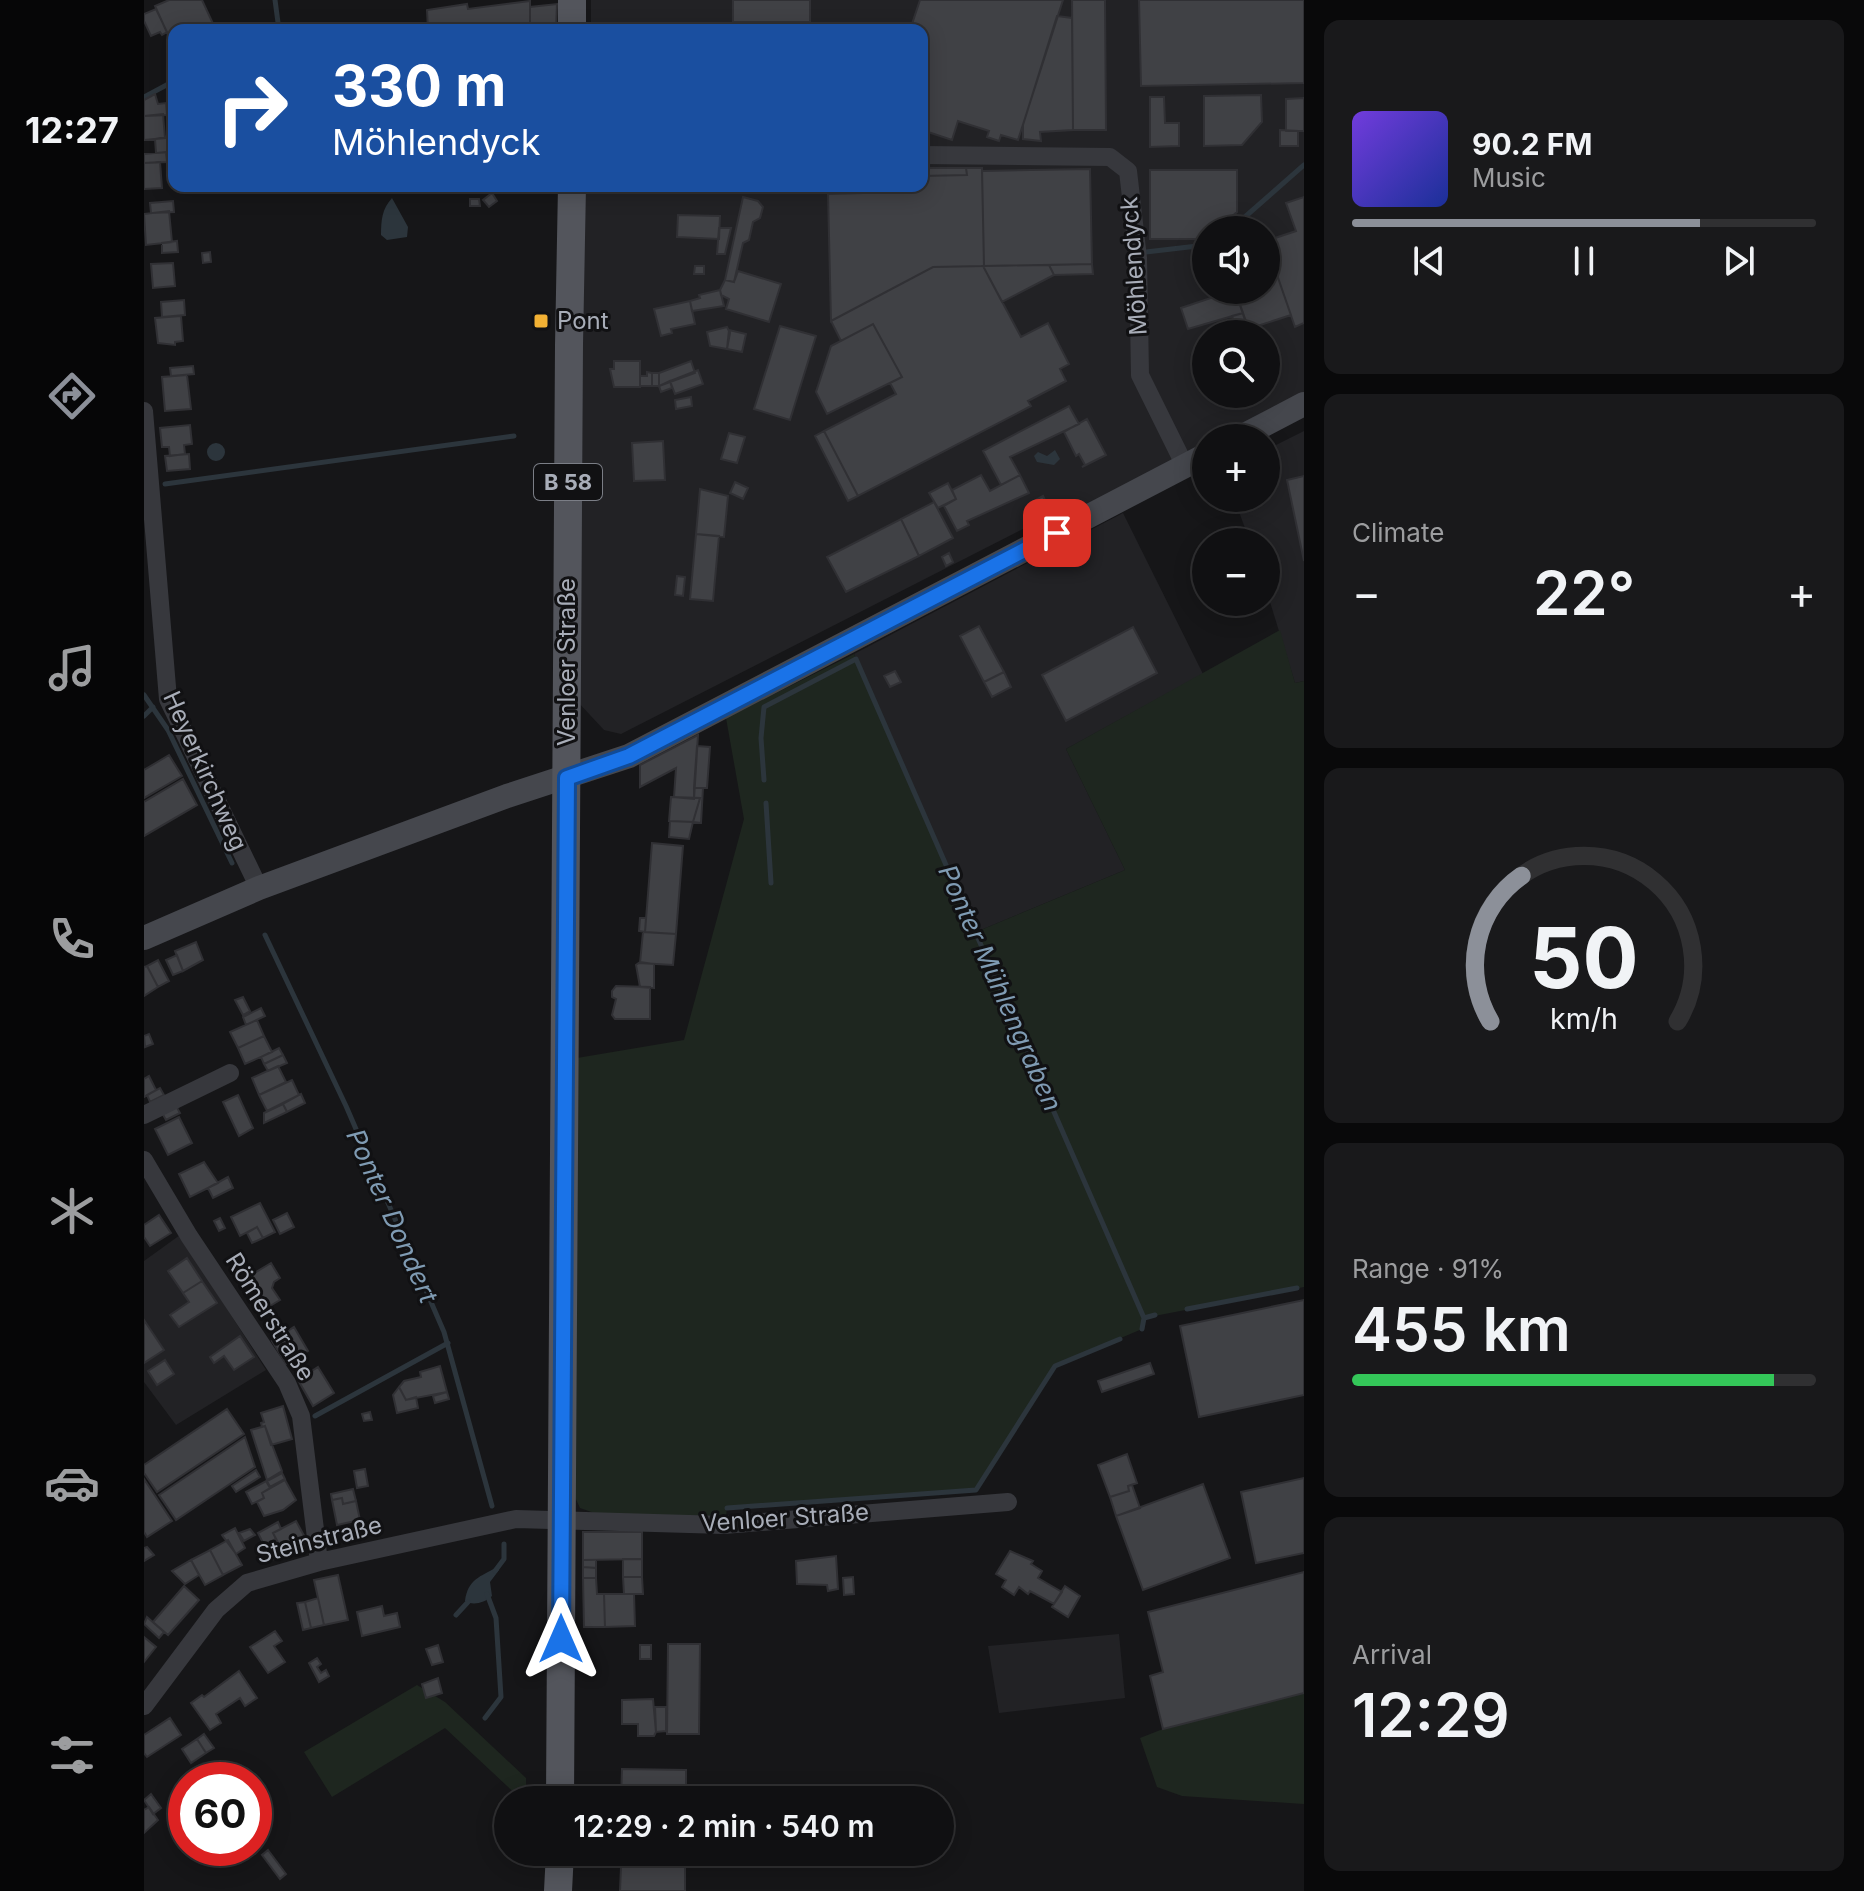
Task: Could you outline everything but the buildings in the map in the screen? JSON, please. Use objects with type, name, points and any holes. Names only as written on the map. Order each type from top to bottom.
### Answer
[{"type":"main road","points":[[572,0],[572,24]]},
{"type":"main road","name":"Venloer Straße","points":[[560,1786],[572,192]]},
{"type":"main road","points":[[558,1891],[559,1866]]},
{"type":"street","name":"Möhlendyck","points":[[928,155],[1110,157],[1128,171],[1138,258],[1140,375],[1192,456]]},
{"type":"street","points":[[1266,424],[1304,404]]},
{"type":"street","name":"Heyerkirchweg","points":[[144,411],[168,699],[259,888]]},
{"type":"street","name":"Möhlendyck","points":[[567,778],[629,756],[1192,463]]},
{"type":"street","points":[[144,938],[259,888],[507,796],[567,778]]},
{"type":"street","points":[[144,1115],[230,1073]]},
{"type":"street","name":"Römerstraße","points":[[144,1160],[189,1236],[287,1383],[301,1416],[319,1562]]},
{"type":"street","name":"Venloer Straße","points":[[562,1522],[724,1525],[1008,1502]]},
{"type":"street","name":"Steinstraße","points":[[144,1706],[216,1610],[247,1583],[319,1562],[516,1519],[562,1522]]},
{"type":"shaded area","points":[[591,0],[1304,0],[1304,404],[1266,424],[1192,424],[1192,462],[1032,547],[1023,529],[621,734],[604,730],[577,701],[584,192],[928,192],[928,24],[591,24]]},
{"type":"shaded area","points":[[392,198],[408,227],[407,237],[387,240],[381,235],[382,220]]},
{"type":"shaded area","points":[[1304,431],[1304,681],[1295,683],[1274,616],[1280,616],[1280,528],[1245,528],[1239,512],[1280,512],[1280,443]]},
{"type":"shaded area","points":[[216,443],[225,452],[216,461],[207,452]]},
{"type":"shaded area","points":[[1055,450],[1060,459],[1054,465],[1037,462],[1034,456],[1038,452],[1047,456]]},
{"type":"shaded area","points":[[1123,513],[1203,674],[1066,749],[1125,870],[976,932],[854,654]]},
{"type":"shaded area","points":[[1280,630],[1295,683],[1304,681],[1304,1287],[1144,1318],[1142,1329],[1055,1366],[976,1490],[727,1508],[726,1516],[600,1515],[580,1508],[575,1497],[577,1058],[684,1040],[744,819],[726,718],[854,654],[976,932],[1125,870],[1066,749]]},
{"type":"shaded area","points":[[180,1235],[266,1370],[176,1425],[144,1382],[144,1261]]},
{"type":"shaded area","points":[[497,1567],[499,1570],[490,1582],[492,1596],[478,1603],[465,1601],[472,1583]]},
{"type":"shaded area","points":[[1119,1634],[1125,1698],[999,1713],[988,1646]]},
{"type":"shaded area","points":[[417,1685],[445,1702],[526,1778],[526,1786],[507,1786],[445,1728],[332,1797],[304,1752]]},
{"type":"shaded area","points":[[1304,1693],[1304,1804],[1182,1796],[1157,1787],[1140,1738],[1163,1729]]},
{"type":"waterway","points":[[275,0],[278,24]]},
{"type":"waterway","points":[[144,97],[168,84]]},
{"type":"waterway","points":[[1246,216],[1304,165]]},
{"type":"waterway","points":[[1146,252],[1192,247]]},
{"type":"waterway","points":[[165,484],[514,436]]},
{"type":"waterway","name":"Ponter Mühlengraben","points":[[764,780],[761,738],[764,707],[856,659],[1144,1318]]},
{"type":"waterway","name":"Ponter Dondert","points":[[144,695],[168,730],[232,863]]},
{"type":"waterway","points":[[144,716],[153,707]]},
{"type":"waterway","points":[[766,803],[771,883]]},
{"type":"waterway","name":"Ponter Dondert","points":[[265,935],[346,1106],[444,1332],[492,1506]]},
{"type":"waterway","points":[[1187,1309],[1297,1288]]},
{"type":"waterway","name":"Ponter Mühlengraben","points":[[1142,1329],[1144,1318],[1155,1315]]},
{"type":"waterway","points":[[727,1508],[976,1490],[1055,1366],[1120,1339]]},
{"type":"waterway","points":[[315,1416],[448,1343]]},
{"type":"waterway","name":"Ponter Dondert","points":[[495,1571],[504,1559],[504,1544]]},
{"type":"waterway","name":"Ponter Dondert","points":[[485,1718],[501,1697],[496,1618],[487,1594]]},
{"type":"waterway","points":[[456,1615],[468,1602]]},
{"type":"place","name":"Pont","points":[[541,321]]},
{"type":"route","points":[[561,1639],[567,778],[629,756],[1057,533]]}]
